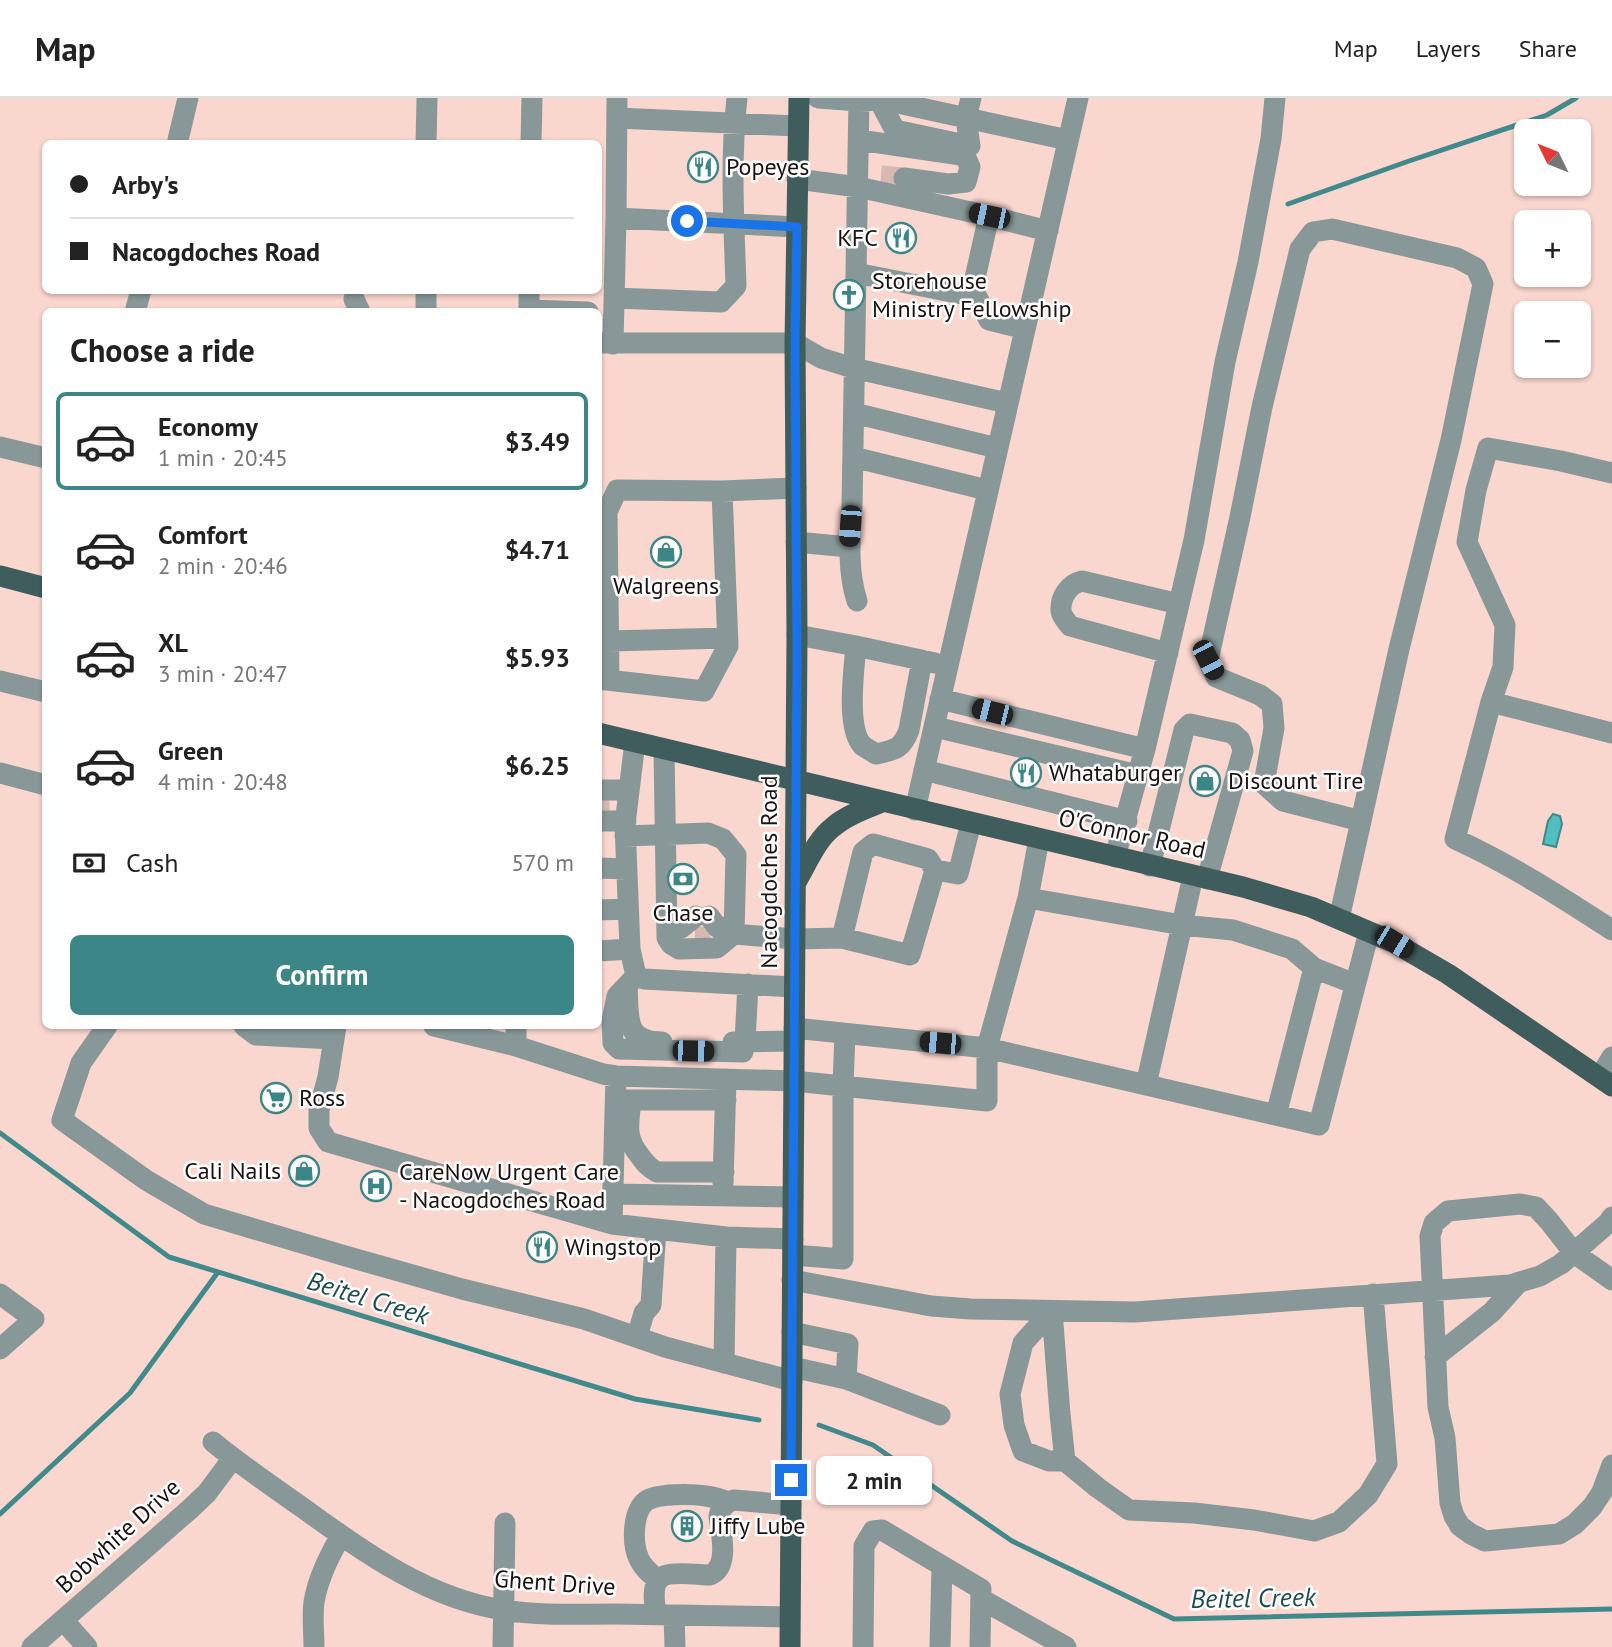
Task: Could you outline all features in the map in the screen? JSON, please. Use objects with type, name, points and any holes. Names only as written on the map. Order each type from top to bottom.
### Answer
[{"type":"main road","name":"Nacogdoches Road","points":[[790,1647],[797,635],[795,343],[799,98]]},
{"type":"main road","points":[[0,576],[42,587]]},
{"type":"main road","name":"O'Connor Road","points":[[602,734],[1243,887],[1311,907],[1394,942],[1448,974],[1606,1082]]},
{"type":"main road","points":[[795,884],[831,828],[849,816],[882,802]]},
{"type":"street","points":[[178,140],[188,98]]},
{"type":"street","points":[[426,140],[427,98]]},
{"type":"street","points":[[531,140],[532,98]]},
{"type":"street","points":[[608,307],[721,302],[736,286],[734,122],[737,98]]},
{"type":"street","points":[[818,98],[969,108],[1068,140]]},
{"type":"street","points":[[915,810],[1078,98]]},
{"type":"street","points":[[1115,857],[1145,749],[1194,540],[1225,362],[1251,248],[1271,139],[1275,98]]},
{"type":"street","points":[[856,601],[849,547],[859,139],[866,100]]},
{"type":"street","points":[[866,100],[895,131],[976,155],[969,108]]},
{"type":"street","points":[[798,126],[734,122],[617,108],[616,218],[606,344],[795,343],[821,358],[853,368],[1007,403]]},
{"type":"street","points":[[859,139],[961,155],[970,167],[965,182],[948,184],[904,178]]},
{"type":"street","points":[[858,181],[881,176]]},
{"type":"street","points":[[797,178],[858,181],[1048,231]]},
{"type":"street","points":[[971,296],[989,216]]},
{"type":"street","points":[[616,218],[797,227]]},
{"type":"street","points":[[1339,919],[1362,821],[1399,649],[1451,440],[1483,284],[1476,268],[1457,258],[1332,229],[1313,232],[1300,249],[1262,407],[1208,660],[1216,677],[1260,695],[1272,704],[1274,728],[1264,784],[1283,801],[1362,821]]},
{"type":"street","points":[[856,273],[976,297],[989,320],[1025,329]]},
{"type":"street","points":[[529,304],[558,308]]},
{"type":"street","points":[[854,413],[997,448]]},
{"type":"street","points":[[0,447],[42,457]]},
{"type":"street","points":[[1612,473],[1488,448],[1476,490],[1467,542],[1505,625],[1503,667],[1491,702],[1455,839],[1482,851],[1547,888],[1612,930]]},
{"type":"street","points":[[853,457],[987,490]]},
{"type":"street","points":[[722,491],[728,646],[704,691],[604,679],[609,641],[607,512],[617,490],[722,491],[796,488]]},
{"type":"street","points":[[796,542],[849,547]]},
{"type":"street","points":[[1168,653],[1070,626],[1061,611],[1063,601],[1069,587],[1082,581],[1179,604]]},
{"type":"street","points":[[797,635],[948,666]]},
{"type":"street","points":[[609,641],[727,638]]},
{"type":"street","points":[[856,646],[852,703],[854,726],[861,744],[876,754],[900,747],[905,740],[922,660]]},
{"type":"street","points":[[0,681],[42,691]]},
{"type":"street","points":[[940,699],[1145,749]]},
{"type":"street","points":[[1491,702],[1612,733]]},
{"type":"street","points":[[1146,1085],[1182,925],[1243,751],[1240,740],[1232,733],[1190,723],[1184,730],[1150,866]]},
{"type":"street","points":[[935,727],[1138,775]]},
{"type":"street","points":[[635,742],[625,829],[630,949],[612,1021],[613,1043],[619,1049],[743,1052],[748,984]]},
{"type":"street","points":[[664,749],[665,835],[704,928]]},
{"type":"street","points":[[924,770],[1126,821]]},
{"type":"street","points":[[0,773],[42,784]]},
{"type":"street","points":[[602,792],[629,790]]},
{"type":"street","points":[[602,822],[625,829],[665,835],[708,833],[723,839],[736,855],[704,928]]},
{"type":"street","points":[[842,938],[863,852],[873,844],[928,859],[935,870],[958,874],[971,823]]},
{"type":"street","points":[[623,1100],[794,1081],[988,1101],[988,1048],[1028,898],[1040,839]]},
{"type":"street","points":[[602,868],[627,869]]},
{"type":"street","points":[[704,928],[795,939],[842,938],[910,955],[935,870]]},
{"type":"street","points":[[1028,898],[1182,925],[1233,929],[1292,949],[1314,968],[1355,984]]},
{"type":"street","points":[[602,910],[628,909]]},
{"type":"street","points":[[745,1042],[794,1035],[845,1034],[988,1048],[1319,1125],[1368,932]]},
{"type":"street","points":[[602,951],[630,949]]},
{"type":"street","points":[[1276,1115],[1314,968]]},
{"type":"street","points":[[620,988],[644,979],[794,986]]},
{"type":"street","points":[[105,1029],[81,1063],[62,1120],[146,1180],[204,1214],[382,1266],[584,1319],[665,1347],[724,1363],[846,1379],[940,1415]]},
{"type":"street","points":[[248,1029],[256,1035],[335,1032],[328,1077],[319,1110],[319,1128],[328,1142],[612,1224],[793,1247],[843,1259],[845,1034]]},
{"type":"street","points":[[459,1029],[516,1036],[603,1074],[726,1090]]},
{"type":"street","points":[[1606,1082],[1612,1057]]},
{"type":"street","points":[[616,1076],[631,1145],[650,1168],[657,1172],[723,1172]]},
{"type":"street","points":[[723,1196],[726,1090]]},
{"type":"street","points":[[612,1224],[623,1100]]},
{"type":"street","points":[[613,1194],[793,1198]]},
{"type":"street","points":[[1612,1280],[1574,1253],[1536,1207],[1520,1204],[1448,1211],[1434,1223],[1430,1236],[1438,1407],[1445,1438],[1450,1503],[1460,1526],[1485,1541],[1559,1534],[1575,1524],[1592,1507],[1602,1492],[1612,1465]]},
{"type":"street","points":[[792,1280],[931,1306],[1135,1312],[1510,1284],[1540,1276],[1561,1264],[1610,1222]]},
{"type":"street","points":[[637,1337],[644,1312],[651,1305],[656,1229]]},
{"type":"street","points":[[724,1363],[726,1237]]},
{"type":"street","points":[[1435,1357],[1492,1312],[1519,1282]]},
{"type":"street","points":[[0,1294],[34,1319],[0,1349]]},
{"type":"street","points":[[1052,1311],[1023,1343],[1010,1394],[1014,1425],[1023,1451],[1049,1461],[1065,1461],[1129,1510],[1195,1513],[1314,1531],[1339,1522],[1368,1495],[1387,1464],[1373,1294]]},
{"type":"street","points":[[1052,1311],[1065,1461]]},
{"type":"street","points":[[792,1332],[848,1344],[846,1379]]},
{"type":"street","name":"Ghent Drive","points":[[213,1442],[396,1572],[467,1601],[504,1610],[558,1614],[790,1617]]},
{"type":"street","name":"Bobwhite Drive","points":[[32,1647],[189,1510],[207,1493],[233,1458]]},
{"type":"street","points":[[658,1580],[640,1561],[636,1549],[636,1520],[647,1501],[656,1497],[690,1495],[714,1497],[728,1502]]},
{"type":"street","points":[[675,1647],[655,1584],[658,1580],[668,1574],[710,1575],[717,1572],[721,1565],[722,1552],[720,1511],[728,1502],[734,1500],[791,1505]]},
{"type":"street","points":[[503,1647],[505,1523]]},
{"type":"street","points":[[863,1647],[864,1546],[873,1531],[882,1530],[981,1589],[980,1647]]},
{"type":"street","points":[[314,1647],[314,1604],[325,1565],[341,1535]]},
{"type":"street","points":[[940,1647],[942,1566]]},
{"type":"street","points":[[981,1599],[1066,1647]]},
{"type":"street","points":[[63,1620],[87,1647]]},
{"type":"water","points":[[1553,814],[1560,816],[1562,824],[1556,847],[1543,844],[1548,821]]},
{"type":"waterway","points":[[1288,204],[1547,115],[1576,98]]},
{"type":"waterway","name":"Beitel Creek","points":[[0,1133],[169,1257],[635,1399],[759,1420]]},
{"type":"waterway","points":[[0,1514],[130,1393],[218,1272]]},
{"type":"waterway","name":"Beitel Creek","points":[[819,1425],[873,1445],[1012,1541],[1174,1619],[1612,1609]]},
{"type":"tunnel","points":[[881,176],[904,178]]},
{"type":"tunnel","points":[[695,937],[710,937]]},
{"type":"place","name":"Popeyes","points":[[703,167]]},
{"type":"place","name":"KFC","points":[[901,238]]},
{"type":"place","name":"Storehouse Ministry Fellowship","points":[[849,295]]},
{"type":"place","name":"Walgreens","points":[[666,552]]},
{"type":"place","name":"Whataburger","points":[[1026,773]]},
{"type":"place","name":"Discount Tire","points":[[1205,781]]},
{"type":"place","name":"Chase","points":[[683,879]]},
{"type":"place","name":"Ross","points":[[276,1098]]},
{"type":"place","name":"Cali Nails","points":[[304,1171]]},
{"type":"place","name":"CareNow Urgent Care - Nacogdoches Road","points":[[376,1186]]},
{"type":"place","name":"Wingstop","points":[[542,1247]]},
{"type":"place","name":"Jiffy Lube","points":[[687,1526]]},
{"type":"route","points":[[687,221],[797,227],[791,1480]]}]
